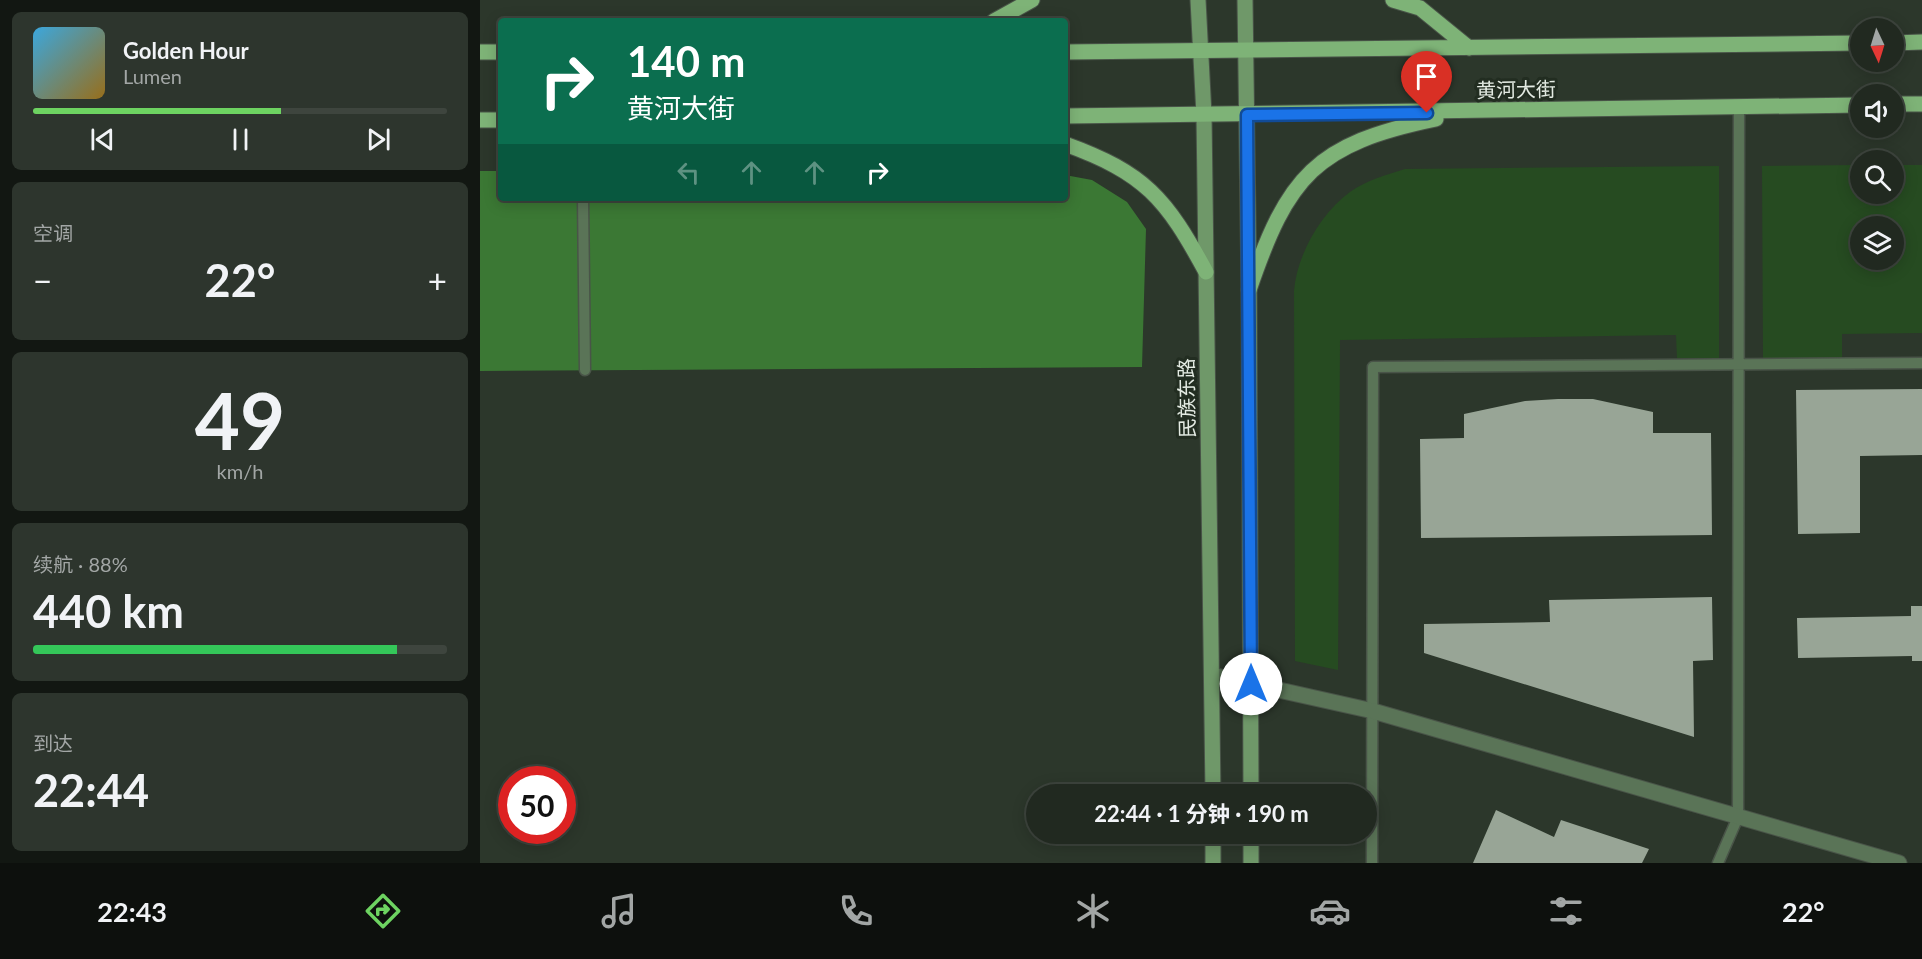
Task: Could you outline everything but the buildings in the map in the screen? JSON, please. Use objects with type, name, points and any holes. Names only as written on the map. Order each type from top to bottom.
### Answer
[{"type":"main road","points":[[999,18],[1032,0]]},
{"type":"main road","name":"民族东路","points":[[1198,0],[1204,115],[1213,784]]},
{"type":"main road","points":[[1245,0],[1250,290],[1251,784]]},
{"type":"main road","points":[[1393,0],[1420,8],[1469,48]]},
{"type":"main road","points":[[1904,43],[1922,42]]},
{"type":"main road","points":[[1068,52],[1850,43]]},
{"type":"main road","points":[[480,52],[498,52]]},
{"type":"main road","points":[[1904,104],[1922,104]]},
{"type":"main road","name":"黄河大街","points":[[1068,116],[1850,105]]},
{"type":"main road","points":[[1250,290],[1281,209],[1291,193],[1319,164],[1344,148],[1371,136],[1470,112]]},
{"type":"main road","points":[[480,120],[498,120]]},
{"type":"main road","points":[[1068,145],[1095,155],[1144,182],[1185,232],[1206,272]]},
{"type":"main road","points":[[1213,844],[1213,863]]},
{"type":"main road","points":[[1251,844],[1251,863]]},
{"type":"street","points":[[1212,675],[1373,711],[1899,863]]},
{"type":"lane","points":[[1718,863],[1738,817],[1739,107]]},
{"type":"lane","points":[[583,201],[585,370]]},
{"type":"lane","points":[[1372,863],[1373,367],[1922,363]]},
{"type":"green space","points":[[1850,165],[1850,204],[1904,204],[1904,165],[1922,165],[1922,333],[1842,334],[1842,358],[1763,358],[1762,166]]},
{"type":"green space","points":[[1719,166],[1719,358],[1677,358],[1676,335],[1340,340],[1338,670],[1295,661],[1294,291],[1305,250],[1329,212],[1339,201],[1363,184],[1405,169]]},
{"type":"green space","points":[[480,171],[498,171],[498,201],[1068,201],[1068,176],[1092,180],[1127,202],[1146,229],[1142,367],[480,371]]},
{"type":"route","points":[[1251,684],[1247,115],[1427,113]]}]
